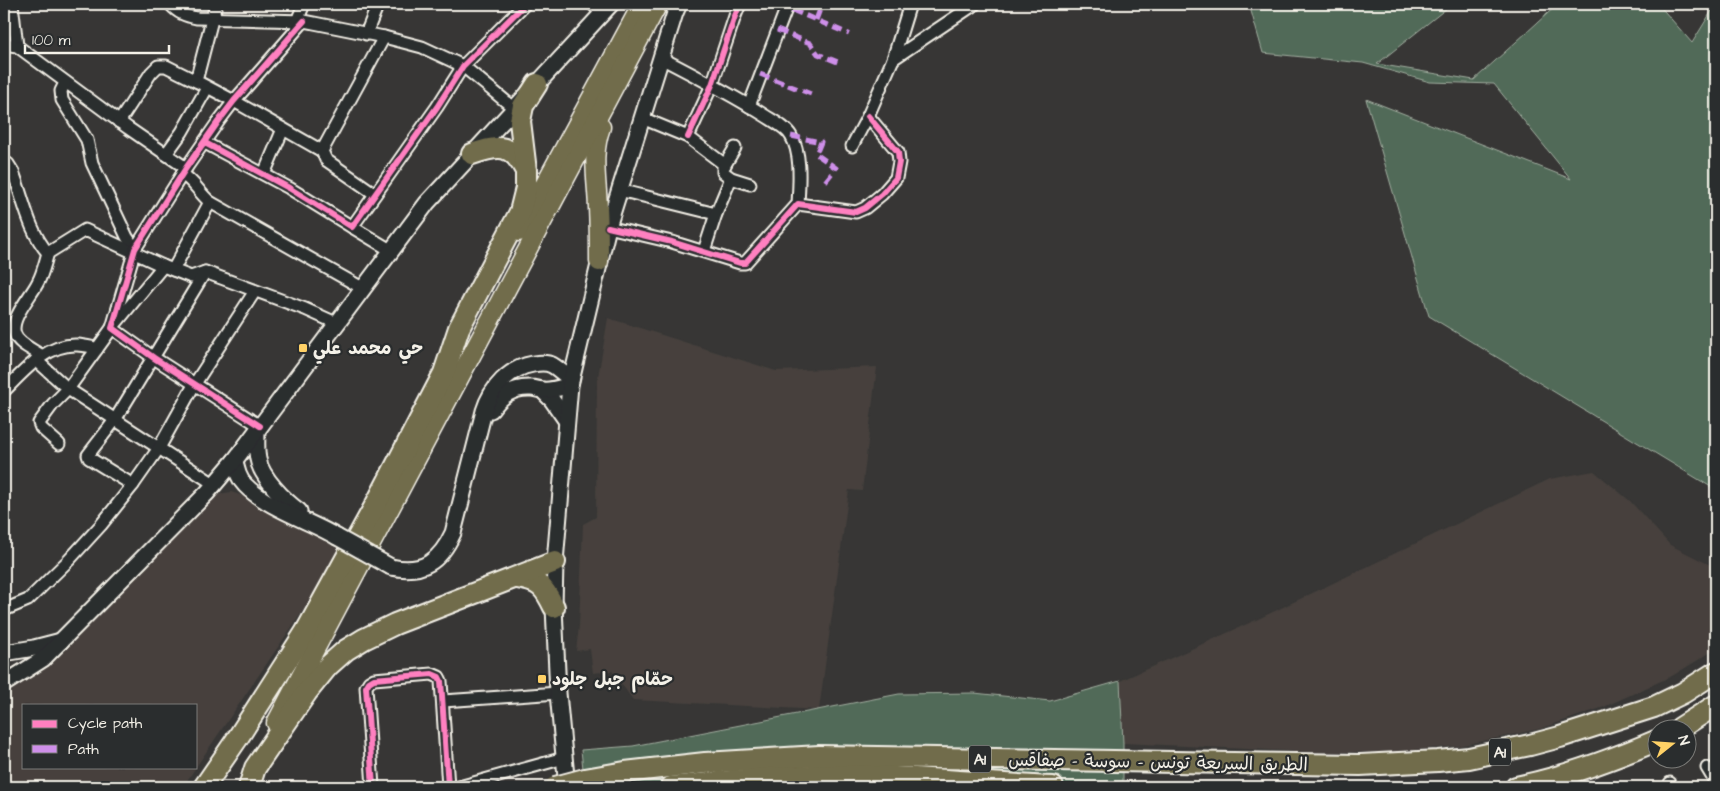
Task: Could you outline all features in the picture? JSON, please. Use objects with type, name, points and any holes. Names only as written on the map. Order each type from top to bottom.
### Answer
[{"type":"highway","points":[[204,787],[305,633],[376,504],[444,373],[459,328],[520,212],[526,188],[526,171],[520,121],[523,106],[537,84]]},
{"type":"highway","points":[[472,154],[489,148],[511,151],[518,157],[526,171]]},
{"type":"highway","points":[[250,787],[255,768],[307,692],[328,666],[346,650],[395,624],[555,562]]},
{"type":"highway","points":[[517,578],[539,584],[545,589],[554,607]]},
{"type":"highway","name":"الطريق السريعة تونس - سوسة - صفاقس","points":[[555,787],[585,779],[697,764],[819,756],[1360,766],[1438,761],[1530,746],[1590,728],[1669,701],[1716,672]]},
{"type":"highway","points":[[1696,718],[1716,705]]},
{"type":"highway","name":"A1","points":[[1516,787],[1578,771],[1648,744]]},
{"type":"highway","name":"الطريق السريعة تونس - سوسة - صفاقس","points":[[672,787],[765,777],[821,776],[872,776],[1053,787]]},
{"type":"main road","points":[[444,373],[642,4]]},
{"type":"main road","points":[[255,768],[277,723],[658,4]]},
{"type":"main road","points":[[567,787],[558,692],[554,607],[555,562],[566,420],[571,382],[608,227],[660,58],[679,4]]},
{"type":"main road","points":[[5,684],[43,659],[211,488],[364,289],[427,203],[515,109],[602,7]]},
{"type":"main road","points":[[599,262],[598,207],[594,167],[596,140],[621,75]]},
{"type":"main road","points":[[235,459],[241,480],[245,485],[274,506],[318,526],[392,567],[405,570],[423,566],[438,557],[453,533],[484,411],[490,397],[505,378],[515,370],[540,363],[551,364],[571,382]]},
{"type":"main road","points":[[481,424],[498,400],[507,392],[516,388],[542,390],[571,382]]},
{"type":"main road","points":[[542,390],[552,400],[566,420]]},
{"type":"main road","points":[[258,428],[257,456],[265,475],[284,498],[318,526]]},
{"type":"main road","points":[[235,459],[250,464],[265,475]]},
{"type":"main road","points":[[211,488],[233,485],[255,493]]},
{"type":"main road","points":[[5,684],[11,674],[10,665],[4,655],[62,640]]},
{"type":"street","points":[[12,4],[17,46]]},
{"type":"street","points":[[170,4],[176,11],[185,16],[212,19],[301,21],[384,37],[422,47],[463,66],[515,109]]},
{"type":"street","points":[[196,81],[216,4]]},
{"type":"street","points":[[112,328],[134,250],[184,171],[234,101],[301,21],[304,4]]},
{"type":"street","points":[[366,34],[378,4]]},
{"type":"street","points":[[352,227],[437,107],[463,66],[525,4]]},
{"type":"street","points":[[688,137],[712,84],[740,4]]},
{"type":"street","points":[[749,106],[788,4]]},
{"type":"street","points":[[852,146],[868,116],[893,59],[910,4]]},
{"type":"street","points":[[893,59],[975,4]]},
{"type":"street","points":[[322,151],[384,37]]},
{"type":"street","points":[[4,44],[17,46],[65,83],[166,154],[184,171],[210,202],[364,289]]},
{"type":"street","points":[[608,227],[704,251],[740,263],[745,262],[798,204],[800,169],[791,136],[781,126],[749,106],[712,84],[660,58]]},
{"type":"street","points":[[119,122],[139,95],[151,74],[158,66],[166,66],[234,101],[322,151],[326,160],[375,194]]},
{"type":"street","points":[[65,83],[61,91],[62,100],[87,140],[92,163],[134,250]]},
{"type":"street","points":[[166,154],[182,132],[206,88]]},
{"type":"street","points":[[798,204],[856,212],[872,204],[890,186],[896,178],[898,171],[898,152],[868,116]]},
{"type":"street","points":[[642,118],[688,137],[725,165]]},
{"type":"street","points":[[264,174],[283,129]]},
{"type":"street","points":[[205,143],[264,174],[392,251]]},
{"type":"street","points":[[735,148],[723,172],[731,178],[750,184]]},
{"type":"street","points":[[4,162],[13,172],[32,230],[39,243],[48,253]]},
{"type":"street","points":[[704,251],[716,214],[731,178]]},
{"type":"street","points":[[620,190],[716,214]]},
{"type":"street","points":[[60,444],[41,428],[39,424],[53,404],[68,389],[112,328],[168,268],[210,202]]},
{"type":"street","points":[[211,488],[159,448],[68,389],[39,358],[18,340],[14,331],[16,320],[24,302],[40,278],[48,253],[85,230],[134,250],[168,268],[191,277],[205,272],[305,308],[336,324]]},
{"type":"street","points":[[132,485],[88,456],[115,420],[205,272]]},
{"type":"street","points":[[4,610],[28,600],[101,525],[159,448],[194,385],[255,291]]},
{"type":"street","points":[[112,328],[258,428]]},
{"type":"street","points":[[4,391],[39,358],[70,345],[97,350]]},
{"type":"street","points":[[373,787],[366,687],[369,682],[380,678],[436,675],[441,681],[448,787]]},
{"type":"street","points":[[443,701],[558,692]]},
{"type":"street","points":[[459,787],[564,758]]},
{"type":"street","points":[[1708,768],[1716,783]]},
{"type":"shaded area","points":[[608,318],[776,371],[877,367],[862,491],[849,490],[819,710],[633,700],[612,671],[593,673],[590,649],[576,651],[579,626],[583,524],[596,517],[597,383]]},
{"type":"shaded area","points":[[1594,471],[1630,501],[1670,545],[1716,568],[1716,649],[1672,676],[1604,707],[1540,729],[1459,746],[1393,752],[1312,752],[1123,743],[1120,681],[1256,620],[1550,479]]},
{"type":"shaded area","points":[[231,492],[250,498],[296,521],[338,549],[313,596],[198,764],[198,704],[22,704],[22,768],[195,768],[183,787],[4,787],[4,696],[51,663],[151,556],[213,495]]},
{"type":"green space","points":[[1249,4],[1452,4],[1377,64],[1474,80],[1558,4],[1658,4],[1692,43],[1716,4],[1716,490],[1429,316],[1366,99],[1571,179],[1494,84],[1430,82],[1363,63],[1263,53]]},
{"type":"green space","points":[[1120,681],[1123,787],[585,787],[581,750],[633,746],[899,694],[974,693],[1050,701]]},
{"type":"marked path","points":[[778,4],[849,34]]},
{"type":"marked path","points":[[816,20],[822,4]]},
{"type":"marked path","points":[[777,30],[810,43],[818,54],[840,63]]},
{"type":"marked path","points":[[760,74],[811,94]]},
{"type":"marked path","points":[[791,136],[821,142],[816,154],[836,168],[824,183]]},
{"type":"cycle path","points":[[205,143],[289,188],[352,227],[437,107],[463,66],[525,4]]},
{"type":"cycle path","points":[[688,137],[712,85],[740,4]]},
{"type":"cycle path","points":[[260,426],[154,358],[112,328],[135,249],[186,168],[218,122],[304,21]]},
{"type":"cycle path","points":[[608,227],[672,242],[745,263],[798,204],[856,212],[865,208],[882,194],[896,178],[899,162],[898,152],[868,116]]},
{"type":"cycle path","points":[[373,787],[366,687],[374,679],[432,674],[439,677],[441,681],[448,787]]},
{"type":"place","name":"حي محمد علي","points":[[303,348]]},
{"type":"place","name":"حمّام جبل جلود","points":[[542,679]]}]
